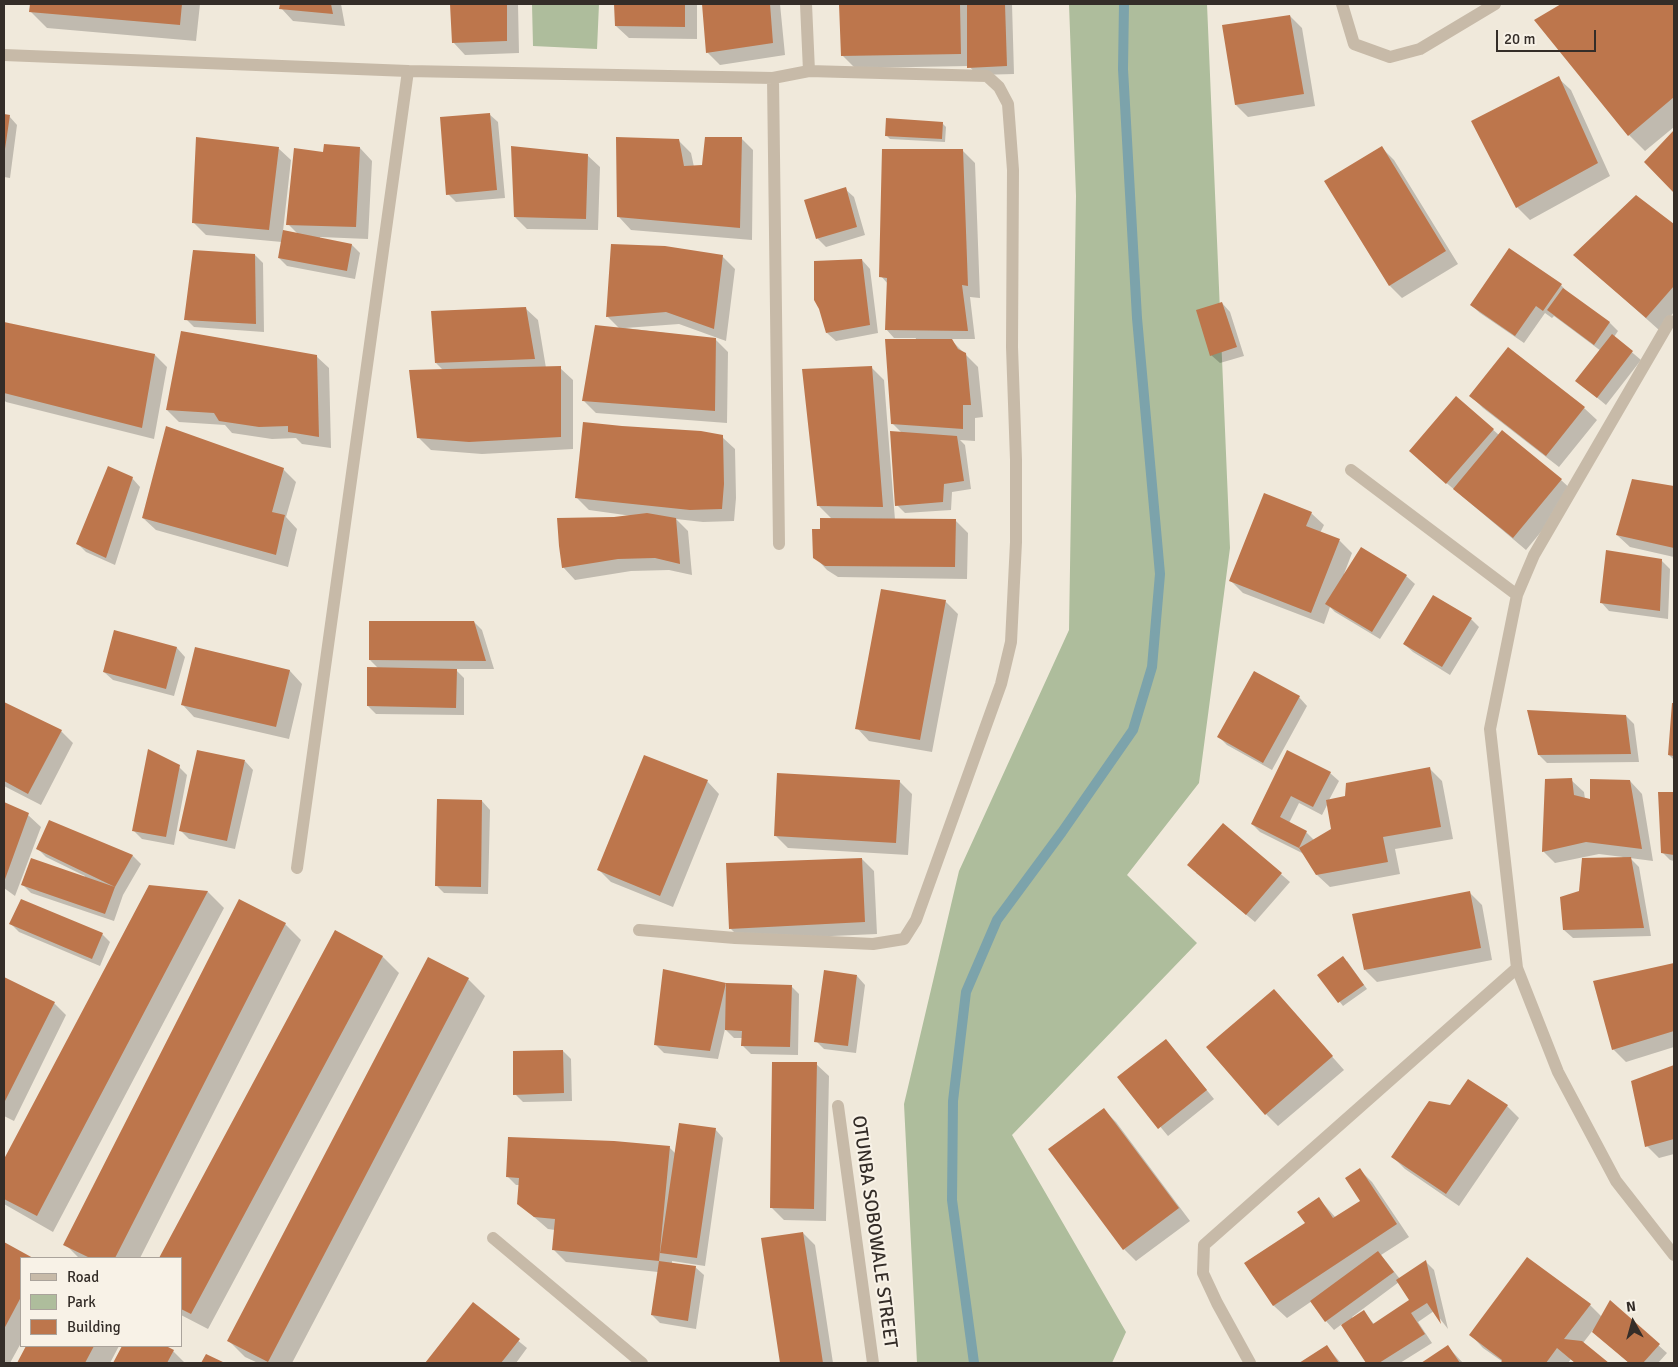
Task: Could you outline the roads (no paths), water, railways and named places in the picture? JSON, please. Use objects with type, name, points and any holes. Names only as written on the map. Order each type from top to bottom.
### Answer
[{"type":"street","points":[[806,4],[809,72]]},
{"type":"street","points":[[1342,4],[1354,44],[1390,58],[1420,49],[1495,4]]},
{"type":"street","points":[[4,55],[408,71],[773,78],[809,72],[987,76],[999,87],[1008,104],[1013,170],[1012,347],[1016,460],[1016,542],[1011,642],[1001,684],[916,920],[904,939],[874,944],[735,938],[639,930]]},
{"type":"street","points":[[297,868],[408,71]]},
{"type":"street","points":[[773,78],[779,544]]},
{"type":"street","points":[[1670,321],[1534,555],[1517,595],[1490,729],[1517,968],[1558,1072],[1616,1181],[1674,1255]]},
{"type":"street","points":[[1351,470],[1517,595]]},
{"type":"street","points":[[1250,1363],[1216,1303],[1203,1273],[1204,1245],[1517,968]]},
{"type":"street","name":"OTUNBA SOBOWALE STREET","points":[[838,1106],[873,1363]]},
{"type":"street","points":[[493,1238],[642,1363]]},
{"type":"waterway","points":[[974,1363],[952,1200],[953,1101],[966,992],[997,920],[1062,832],[1133,730],[1152,667],[1160,574],[1137,318],[1123,69],[1124,4]]}]
